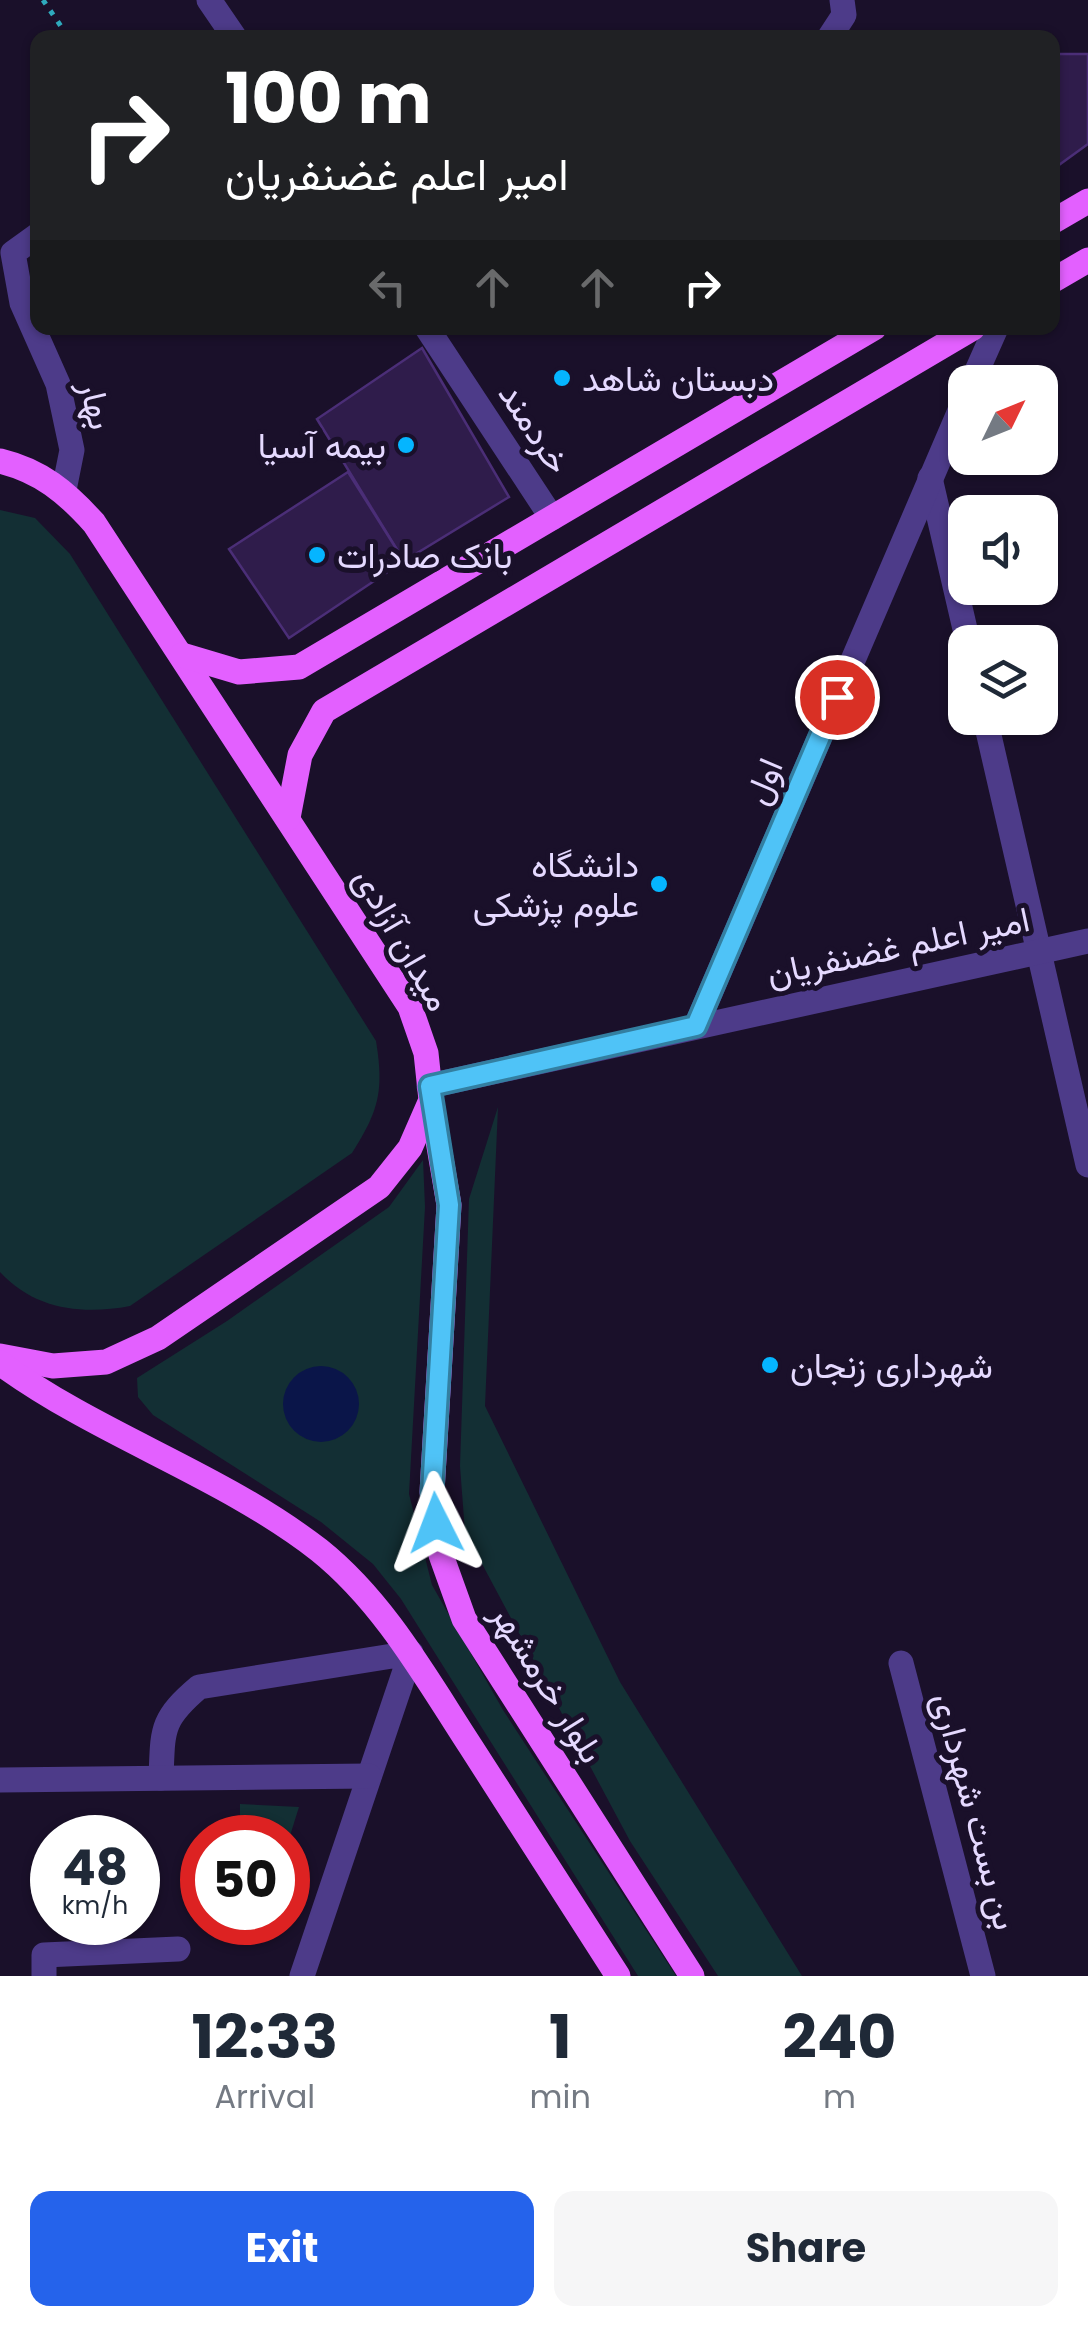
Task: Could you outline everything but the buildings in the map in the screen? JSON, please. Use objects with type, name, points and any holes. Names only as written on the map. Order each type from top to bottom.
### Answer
[{"type":"main road","points":[[1060,217],[1088,201]]},
{"type":"main road","points":[[1060,276],[1088,260]]},
{"type":"main road","points":[[182,655],[239,672],[298,668],[862,335]]},
{"type":"main road","points":[[288,818],[300,755],[324,711],[961,335]]},
{"type":"main road","points":[[0,452],[26,467]]},
{"type":"main road","name":"میدان آزادی","points":[[0,461],[26,467],[64,490],[94,523],[410,1007],[426,1054],[430,1093]]},
{"type":"main road","points":[[0,1359],[54,1366],[106,1362],[158,1338],[379,1187],[410,1148],[430,1093]]},
{"type":"main road","name":"بلوار خرمشهر","points":[[430,1093],[449,1205],[432,1492],[440,1554],[464,1619],[692,1976]]},
{"type":"main road","points":[[0,1359],[39,1392],[250,1502],[334,1564],[371,1600],[618,1976]]},
{"type":"street","points":[[209,0],[230,30]]},
{"type":"street","points":[[834,30],[844,15],[842,0]]},
{"type":"street","name":"بهار","points":[[30,241],[13,253],[22,303],[30,321]]},
{"type":"street","name":"بهار","points":[[36,335],[58,384],[72,450],[64,490]]},
{"type":"street","name":"خردمند","points":[[432,335],[552,518]]},
{"type":"street","points":[[980,365],[993,335]]},
{"type":"street","name":"اول","points":[[696,1026],[948,437]]},
{"type":"street","points":[[930,478],[964,625]]},
{"type":"street","points":[[990,735],[1088,1165]]},
{"type":"street","name":"امیر اعلم غضنفریان","points":[[430,1093],[696,1026],[1088,941]]},
{"type":"street","points":[[161,1778],[163,1736],[171,1710],[198,1688],[410,1654],[302,1976]]},
{"type":"street","name":"بن بست شهرداری","points":[[901,1663],[984,1976]]},
{"type":"street","points":[[0,1780],[370,1776]]},
{"type":"street","points":[[44,1976],[44,1955],[178,1949]]},
{"type":"path","points":[[42,0],[63,30]]},
{"type":"green space","points":[[0,510],[35,518],[70,554],[376,1041],[377,1100],[352,1153],[130,1306],[112,1309],[77,1309],[44,1302],[28,1295],[0,1272]]},
{"type":"green space","points":[[498,1107],[485,1406],[620,1682],[802,1976],[718,1976],[630,1841],[465,1532],[460,1466],[469,1199]]},
{"type":"green space","points":[[423,1160],[425,1207],[409,1494],[432,1585],[503,1710],[676,1976],[638,1976],[401,1599],[373,1564],[321,1522],[153,1415],[138,1397],[137,1378],[227,1321],[389,1207]]},
{"type":"green space","points":[[240,1804],[299,1807],[296,1815],[240,1815]]},
{"type":"shaded area","points":[[321,1366],[348,1377],[359,1404],[348,1431],[321,1442],[294,1431],[283,1404],[294,1377]]},
{"type":"place","name":"دبستان شاهد","points":[[562,378]]},
{"type":"place","name":"بیمه آسیا","points":[[406,445]]},
{"type":"place","name":"بانک صادرات","points":[[317,555]]},
{"type":"place","name":"دانشگاه علوم پزشکی","points":[[659,884]]},
{"type":"place","name":"شهرداری زنجان","points":[[770,1365]]},
{"type":"route","points":[[436,1523],[432,1492],[449,1205],[430,1086],[696,1026],[837,697]]}]
